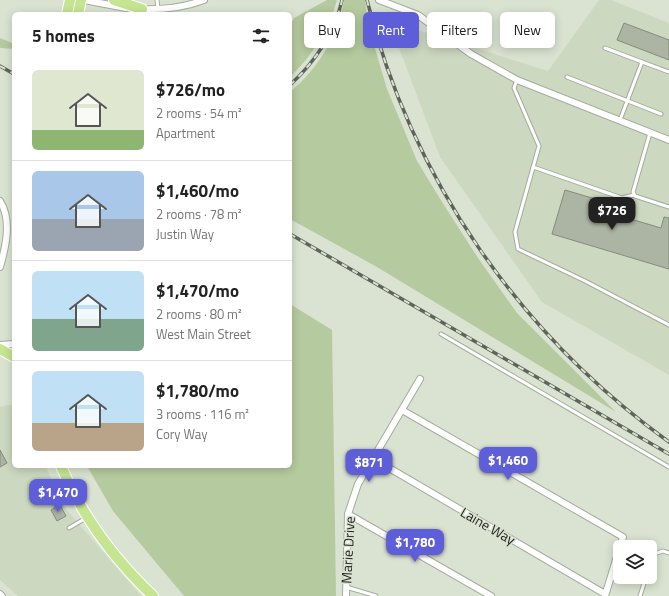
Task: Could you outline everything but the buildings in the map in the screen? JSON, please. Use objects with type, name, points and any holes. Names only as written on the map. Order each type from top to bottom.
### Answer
[{"type":"main road","points":[[67,12],[70,0]]},
{"type":"main road","points":[[79,12],[82,0]]},
{"type":"main road","points":[[114,0],[142,9]]},
{"type":"main road","points":[[0,349],[12,356]]},
{"type":"main road","points":[[62,468],[88,518],[113,552],[153,596]]},
{"type":"street","points":[[82,0],[142,9],[186,6],[204,0]]},
{"type":"street","points":[[379,0],[418,15],[471,54],[517,80],[669,140]]},
{"type":"street","points":[[0,201],[6,213],[7,223],[5,250],[0,267]]},
{"type":"street","points":[[0,345],[12,344]]},
{"type":"street","name":"Marie Drive","points":[[346,596],[348,514],[358,484],[420,379]]},
{"type":"street","points":[[402,410],[623,537],[605,595]]},
{"type":"street","name":"Laine Way","points":[[372,458],[605,595]]},
{"type":"street","points":[[348,514],[491,596]]},
{"type":"lane","points":[[157,0],[158,9]]},
{"type":"lane","points":[[604,48],[669,72]]},
{"type":"lane","points":[[620,120],[642,62]]},
{"type":"lane","points":[[567,77],[661,114]]},
{"type":"lane","points":[[517,80],[514,88],[539,146],[515,232],[518,249],[585,280],[669,325]]},
{"type":"lane","points":[[634,195],[633,192],[650,132]]},
{"type":"lane","points":[[533,167],[622,198],[634,195],[669,207]]},
{"type":"lane","points":[[441,334],[669,467]]},
{"type":"lane","points":[[69,528],[88,518]]},
{"type":"lane","points":[[657,553],[663,551],[669,553]]},
{"type":"lane","points":[[640,596],[644,584]]},
{"type":"lane","points":[[346,587],[376,596]]},
{"type":"shaded area","points":[[599,0],[611,0],[669,23],[669,375],[542,302],[440,157],[399,48],[419,48],[419,30],[427,33],[427,48],[475,48],[548,71]]},
{"type":"shaded area","points":[[12,404],[12,468],[47,468],[60,502],[141,596],[18,596],[0,580],[0,407]]},
{"type":"green space","points":[[327,0],[337,0],[334,11],[305,12]]},
{"type":"green space","points":[[344,0],[365,0],[367,12],[363,12],[363,48],[375,48],[387,89],[417,161],[478,258],[517,313],[616,412],[377,267],[292,220],[292,90],[309,73],[327,48],[355,48],[355,12],[341,12]]},
{"type":"green space","points":[[304,13],[304,48],[314,48],[306,60],[292,75],[292,22],[294,18]]},
{"type":"green space","points":[[0,38],[12,43],[12,49],[0,48]]},
{"type":"green space","points":[[292,305],[332,330],[336,596],[184,596],[113,511],[88,468],[292,468]]},
{"type":"railway","points":[[292,83],[315,57],[329,36],[339,12],[342,0]]},
{"type":"railway","points":[[367,0],[386,66],[412,129],[443,190],[479,248],[520,302],[565,353],[615,400],[669,442]]},
{"type":"railway","points":[[0,66],[12,73]]},
{"type":"railway","points":[[292,235],[669,454]]}]
